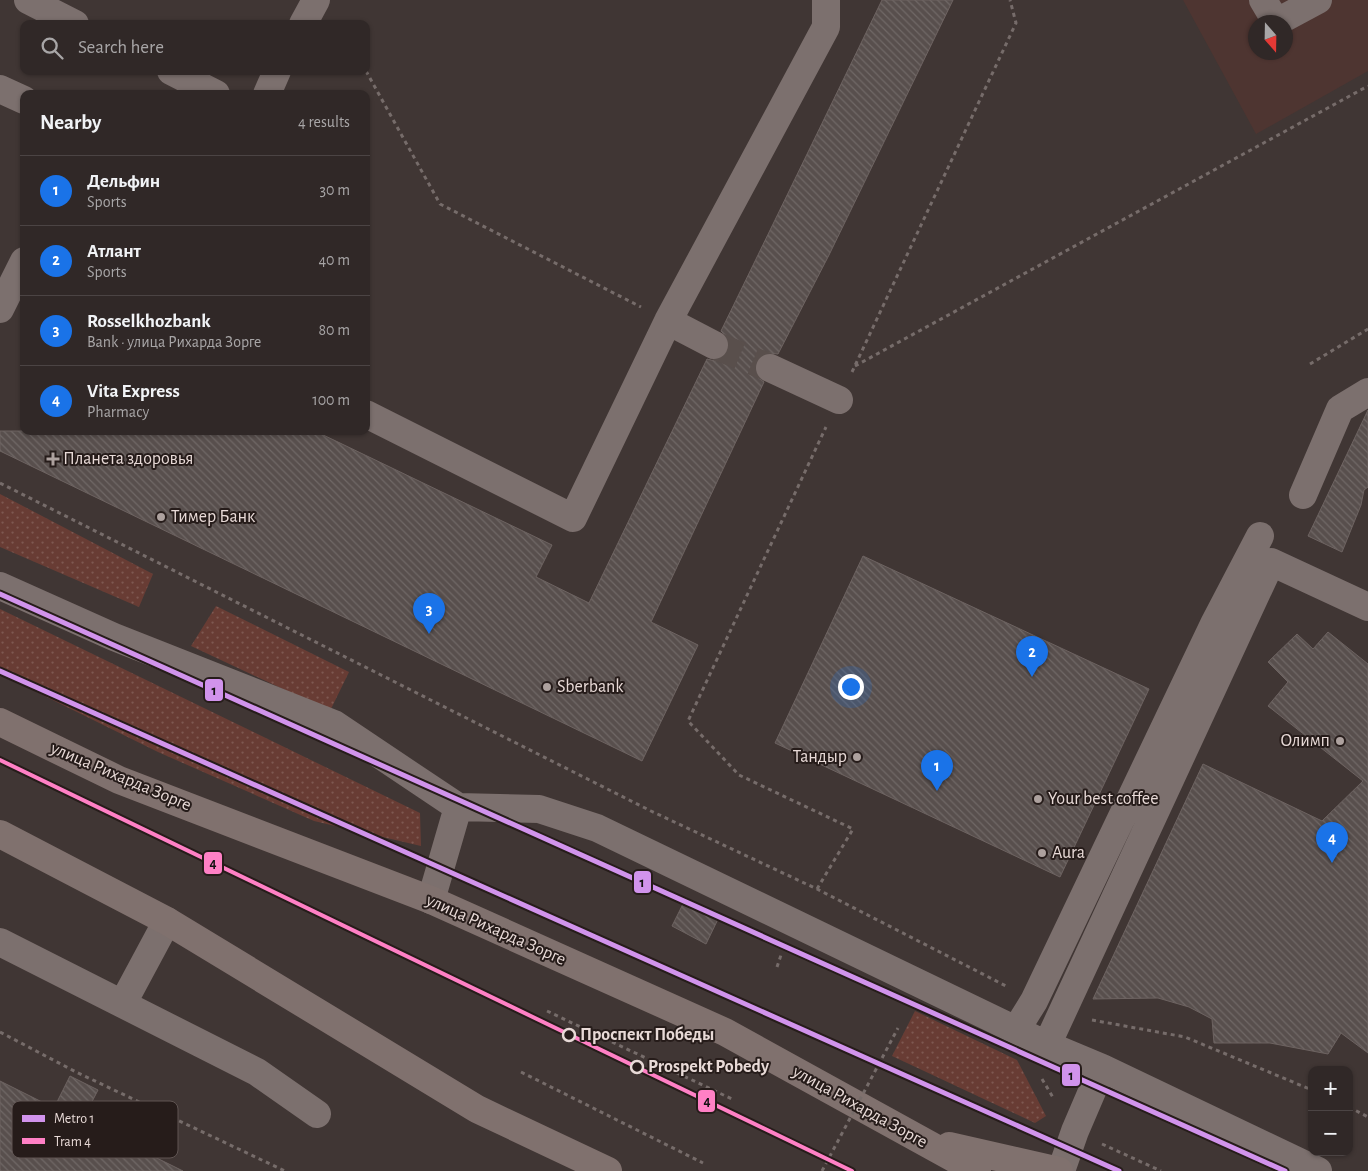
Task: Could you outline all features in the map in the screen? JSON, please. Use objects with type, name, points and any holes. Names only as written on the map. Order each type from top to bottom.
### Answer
[{"type":"main road","name":"улица Рихарда Зорге","points":[[0,722],[119,780],[431,900],[725,1032],[914,1138],[977,1171]]},
{"type":"main road","points":[[0,834],[167,921],[477,1109],[608,1171]]},
{"type":"main road","points":[[914,1138],[1060,1171]]},
{"type":"lane","points":[[28,0],[68,20]]},
{"type":"lane","points":[[305,20],[316,0]]},
{"type":"lane","points":[[370,416],[573,518],[668,321],[826,27],[826,0]]},
{"type":"lane","points":[[1264,0],[1272,15]]},
{"type":"lane","points":[[1289,15],[1318,0]]},
{"type":"lane","points":[[179,75],[208,90]]},
{"type":"lane","points":[[269,90],[275,75]]},
{"type":"lane","points":[[0,89],[20,98]]},
{"type":"lane","points":[[0,309],[20,269]]},
{"type":"lane","points":[[668,321],[714,345]]},
{"type":"lane","points":[[770,368],[839,400]]},
{"type":"lane","points":[[1303,495],[1340,409],[1368,392]]},
{"type":"lane","points":[[1016,1030],[1034,1001],[1214,624],[1260,536]]},
{"type":"lane","points":[[1047,1045],[1271,562],[1368,607]]},
{"type":"lane","points":[[0,586],[114,637],[334,724],[458,807],[539,809],[598,828],[1047,1045],[1102,1068],[1318,1171]]},
{"type":"lane","points":[[431,900],[458,807]]},
{"type":"lane","points":[[123,1003],[167,921]]},
{"type":"lane","points":[[0,942],[258,1072],[316,1114]]},
{"type":"lane","points":[[1060,1171],[1102,1068]]},
{"type":"path","points":[[818,889],[853,829],[739,775],[688,721],[1016,23],[1010,0]]},
{"type":"path","points":[[368,75],[440,204],[668,321]]},
{"type":"path","points":[[854,366],[1368,86]]},
{"type":"path","points":[[1310,364],[1368,328]]},
{"type":"path","points":[[0,483],[651,811],[818,889],[1034,1001]]},
{"type":"path","points":[[547,1011],[734,1100]]},
{"type":"path","points":[[1060,1014],[1185,1038],[1308,1088]]},
{"type":"path","points":[[822,1171],[898,1028]]},
{"type":"path","points":[[0,1032],[76,1072],[137,1101]]},
{"type":"path","points":[[521,1072],[703,1163]]},
{"type":"path","points":[[1353,1109],[1368,1117]]},
{"type":"path","points":[[178,1120],[285,1171]]},
{"type":"shaded area","points":[[1183,0],[1368,0],[1368,71],[1256,134]]},
{"type":"shaded area","points":[[0,494],[153,574],[139,607],[0,547]]},
{"type":"shaded area","points":[[216,606],[349,672],[330,711],[191,646]]},
{"type":"shaded area","points":[[0,609],[420,813],[421,846],[314,821],[158,752],[0,674]]},
{"type":"shaded area","points":[[915,1011],[1017,1060],[1046,1116],[1035,1123],[892,1056]]},
{"type":"building","points":[[882,0],[953,0],[829,255],[778,354],[768,353],[761,356],[756,362],[754,369],[757,377],[764,382],[651,622],[698,645],[642,761],[0,451],[0,431],[20,431],[20,435],[323,435],[552,545],[536,577],[589,603],[707,359],[715,361],[722,358],[728,352],[730,344],[727,337],[721,331]]},
{"type":"building","points":[[1368,410],[1368,487],[1364,490],[1361,505],[1342,552],[1308,536]]},
{"type":"building","points":[[863,556],[1149,689],[1060,877],[775,743]]},
{"type":"building","name":"Олимп","points":[[1328,632],[1368,664],[1368,1053],[1341,1033],[1328,1054],[1270,1043],[1214,1043],[1212,1019],[1189,1007],[1158,998],[1093,999],[1203,764],[1322,821],[1363,781],[1268,706],[1288,682],[1268,662],[1297,634],[1313,649]]},
{"type":"building","points":[[686,898],[720,915],[706,944],[672,926]]},
{"type":"building","points":[[70,1076],[98,1090],[92,1101],[58,1101]]},
{"type":"building","points":[[0,1081],[40,1101],[12,1101],[12,1158],[157,1158],[183,1171],[0,1171]]},
{"type":"tunnel","points":[[714,345],[770,368]]},
{"type":"metro line","name":"1","points":[[0,594],[1285,1171]]},
{"type":"metro line","name":"1","points":[[0,671],[1119,1171]]},
{"type":"tram line","name":"4","points":[[0,760],[852,1171]]},
{"type":"place","name":"Планета здоровья","points":[[53,459]]},
{"type":"place","name":"Тимер Банк","points":[[161,517]]},
{"type":"place","name":"Rosselkhozbank","points":[[429,634]]},
{"type":"place","name":"Атлант","points":[[1032,677]]},
{"type":"place","name":"Sberbank","points":[[547,687]]},
{"type":"place","name":"Олимп","points":[[1340,741]]},
{"type":"place","name":"Тандыр","points":[[857,757]]},
{"type":"place","name":"Дельфин","points":[[937,791]]},
{"type":"place","name":"Your best coffee","points":[[1038,799]]},
{"type":"place","name":"Aura","points":[[1042,853]]},
{"type":"place","name":"Vita Express","points":[[1332,863]]},
{"type":"place","name":"Проспект Победы","points":[[569,1035]]},
{"type":"place","name":"Prospekt Pobedy","points":[[637,1067]]}]
